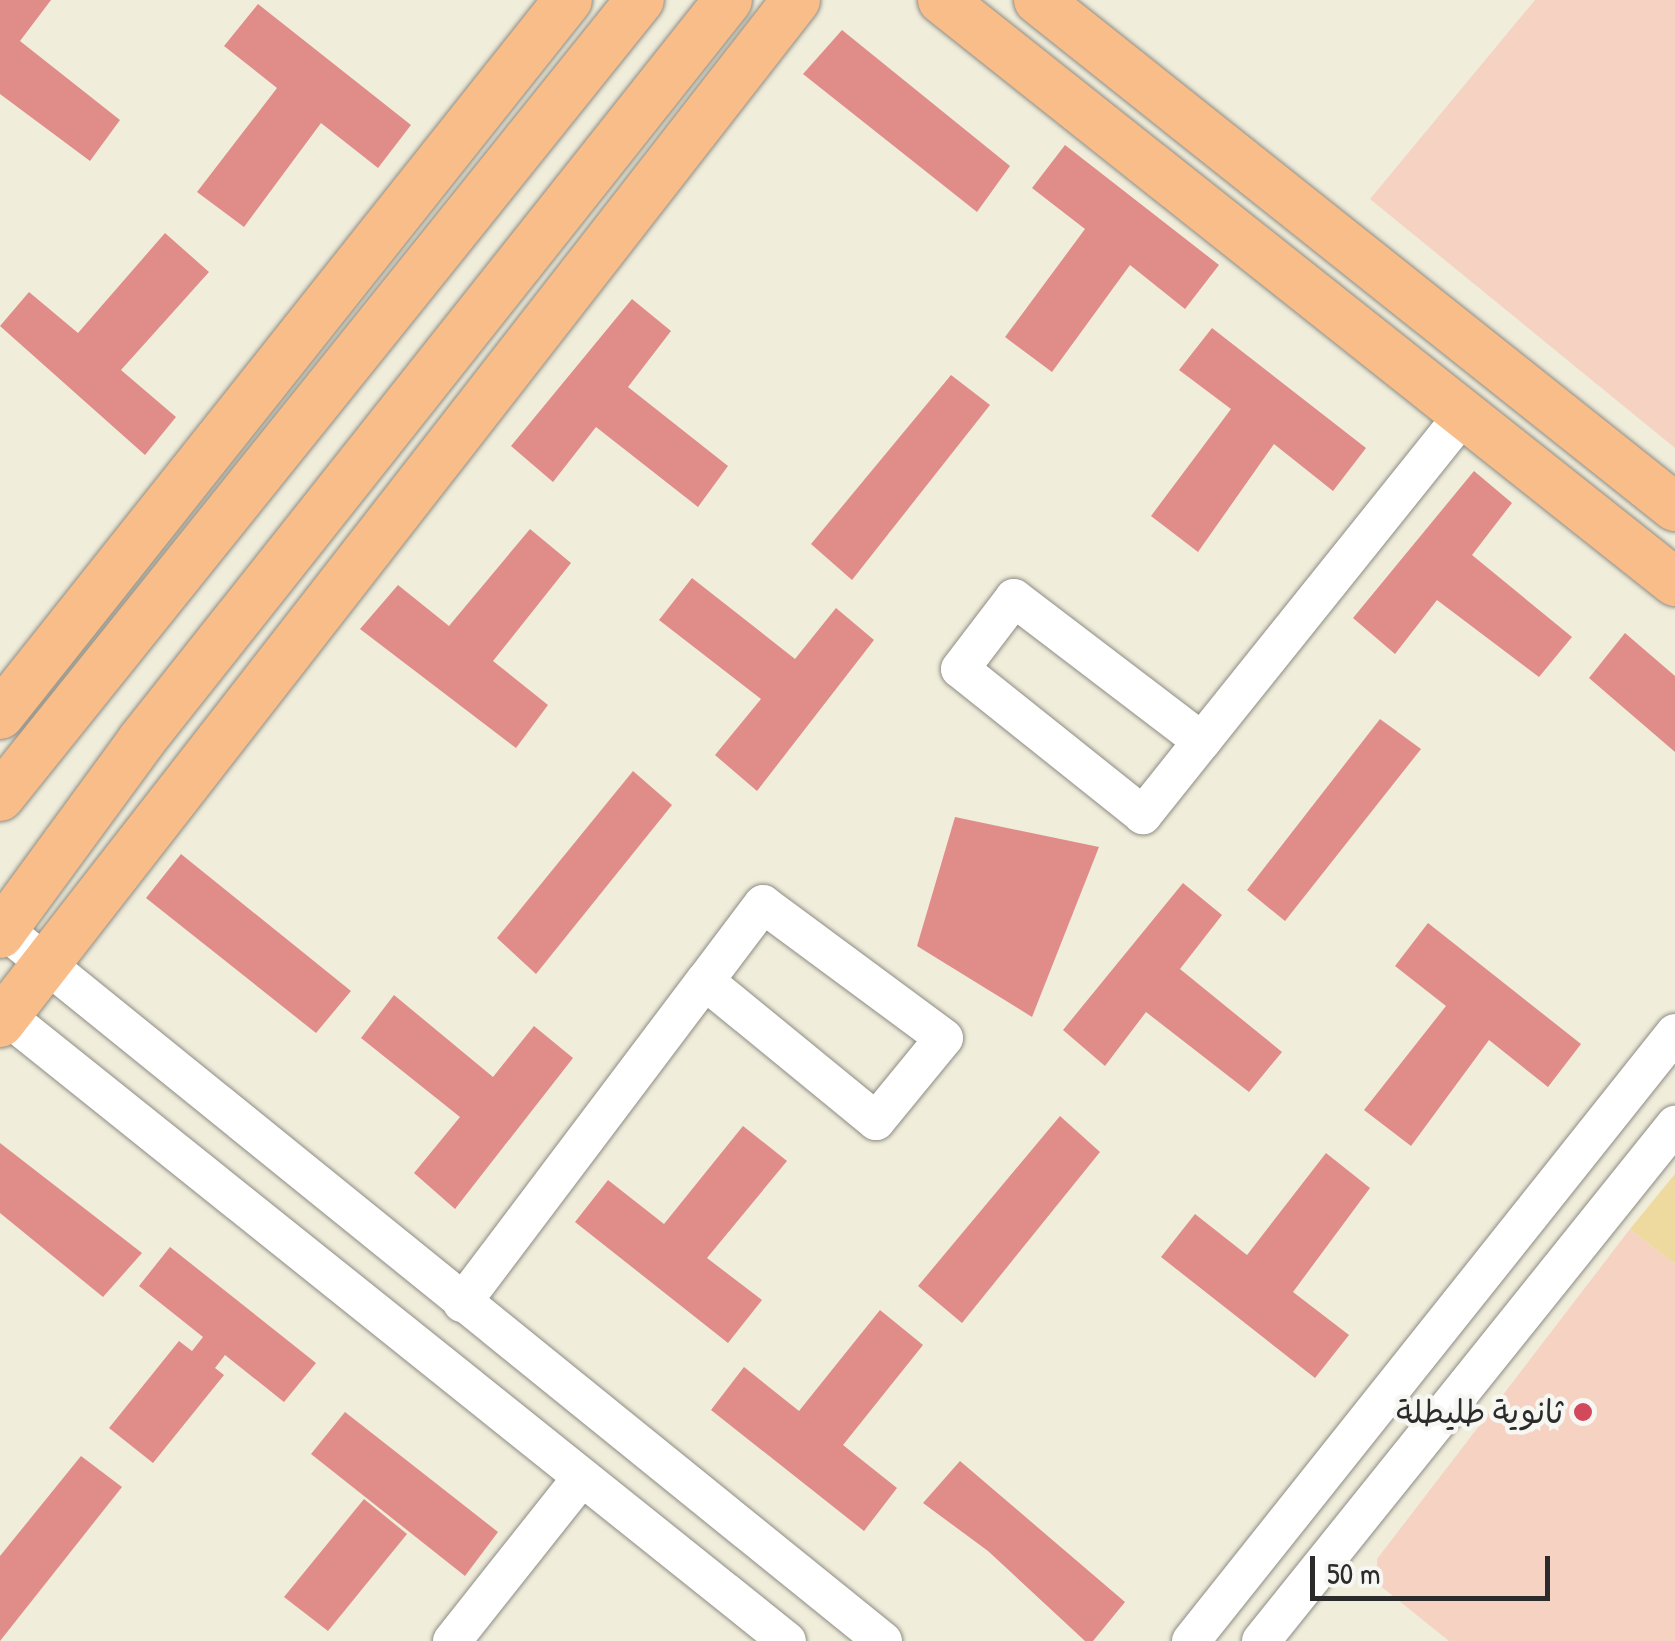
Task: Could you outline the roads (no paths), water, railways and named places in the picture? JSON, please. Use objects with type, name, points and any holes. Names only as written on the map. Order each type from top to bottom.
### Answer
[{"type":"main road","points":[[0,715],[568,0]]},
{"type":"main road","points":[[0,797],[640,0]]},
{"type":"main road","points":[[2,931],[154,726],[728,0]]},
{"type":"main road","points":[[2,1017],[796,0]]},
{"type":"main road","points":[[942,0],[1462,417],[1675,582]]},
{"type":"main road","points":[[1038,0],[1675,507]]},
{"type":"street","points":[[1202,741],[1014,598],[960,669],[1143,815],[1462,417]]},
{"type":"street","points":[[462,1304],[762,904],[944,1038],[876,1121],[705,981]]},
{"type":"street","points":[[2,931],[883,1641]]},
{"type":"street","points":[[2,1017],[787,1641]]},
{"type":"street","points":[[1191,1641],[1675,1034]]},
{"type":"street","points":[[1261,1641],[1675,1124]]},
{"type":"street","points":[[452,1641],[582,1477]]},
{"type":"place","name":"ثانوية طليطلة","points":[[1583,1412]]}]
